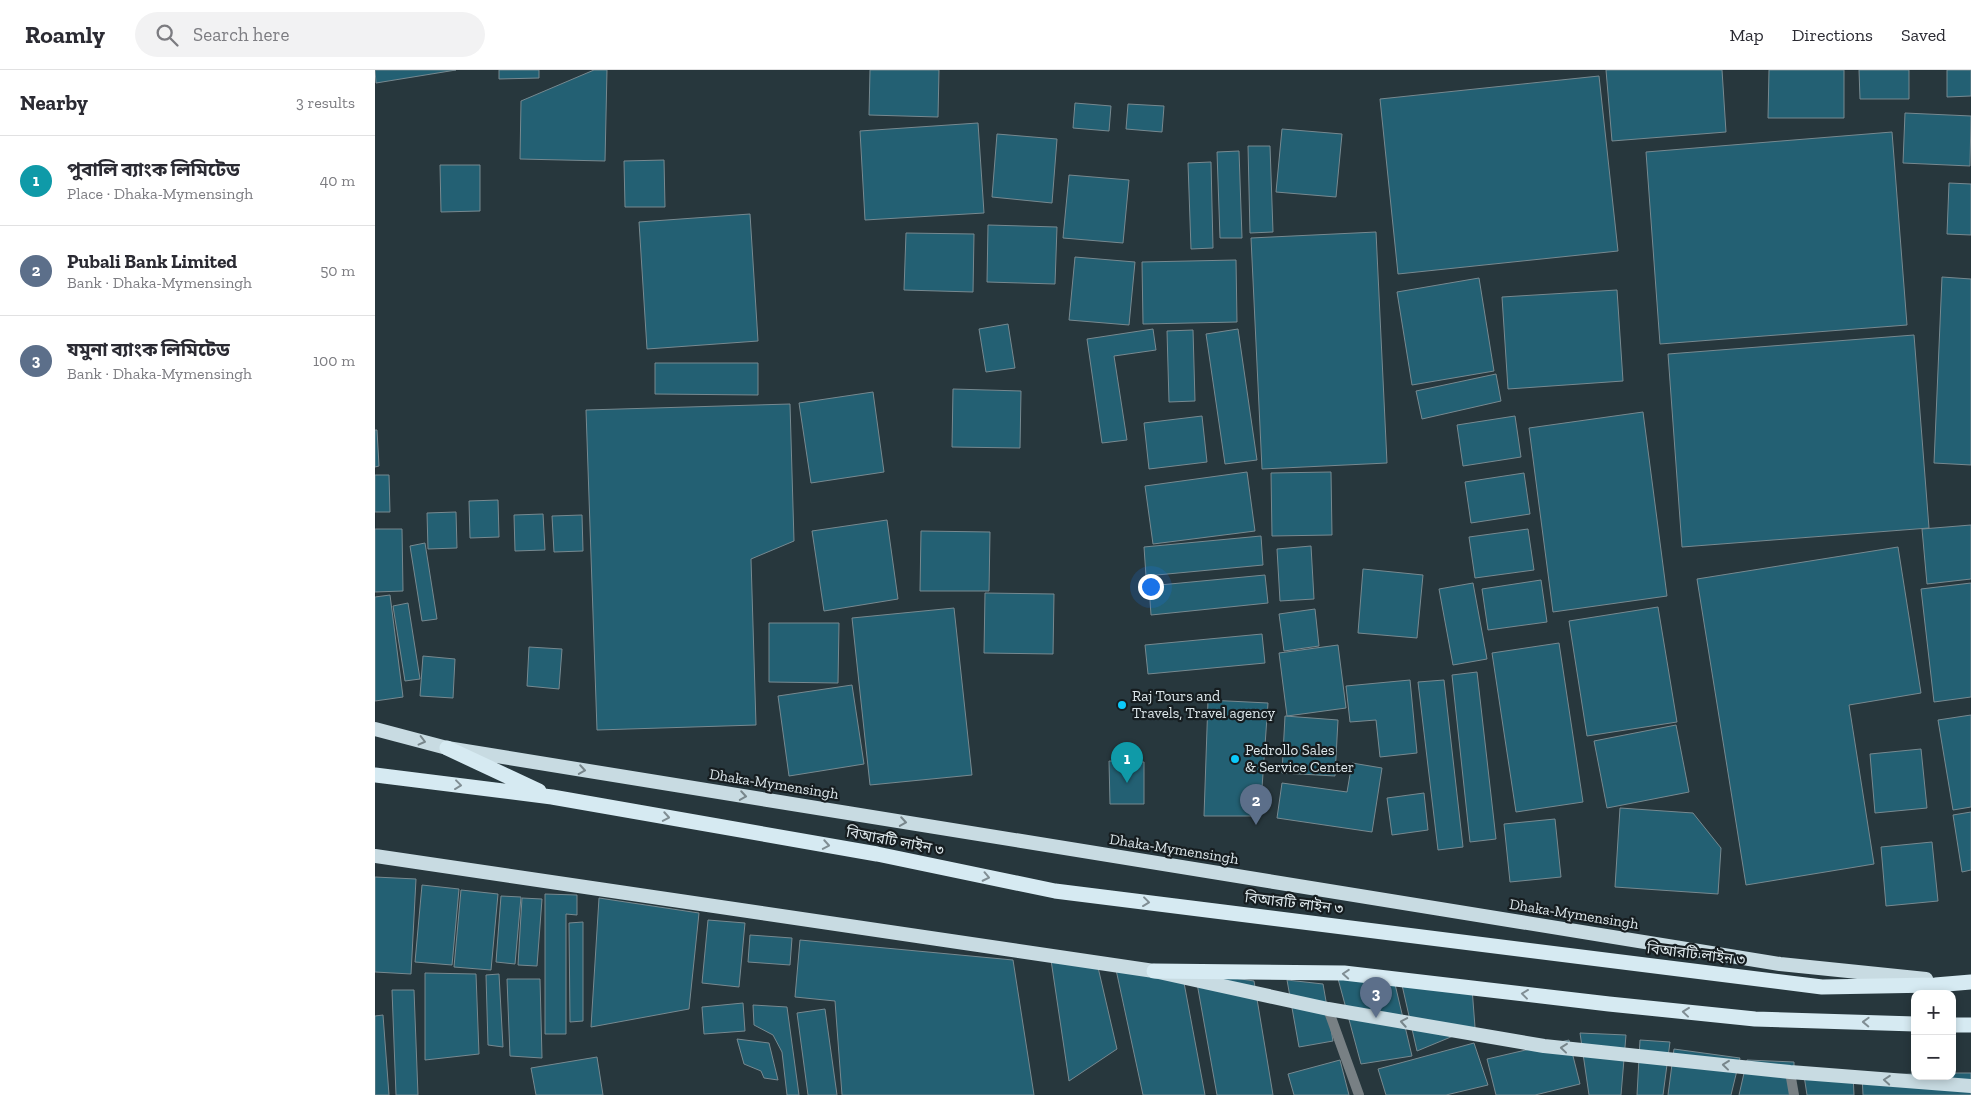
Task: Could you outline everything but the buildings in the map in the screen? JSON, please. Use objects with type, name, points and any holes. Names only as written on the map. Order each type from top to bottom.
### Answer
[{"type":"highway","name":"Dhaka-Mymensingh","points":[[375,729],[447,748],[1780,964],[1914,979],[1971,980]]},
{"type":"highway","points":[[447,748],[552,797]]},
{"type":"highway","points":[[375,775],[552,797]]},
{"type":"highway","name":"বিআরটি লাইন ৩","points":[[552,797],[877,854],[1055,891],[1822,987],[1935,985],[1971,980]]},
{"type":"highway","points":[[375,856],[1154,972],[1328,1009],[1544,1046],[1790,1072],[1971,1086]]},
{"type":"highway","points":[[1154,972],[1344,973],[1755,1019],[1911,1024]]},
{"type":"highway","points":[[1956,1025],[1971,1025]]},
{"type":"street","points":[[1328,1009],[1359,1095]]},
{"type":"street","points":[[1790,1072],[1794,1095]]},
{"type":"place","name":"Raj Tours and Travels, Travel agency","points":[[1122,705]]},
{"type":"place","name":"Pedrollo Sales & Service Center","points":[[1235,759]]},
{"type":"place","name":"পুবালি ব্যাংক লিমিটেড","points":[[1127,783]]},
{"type":"place","name":"Pubali Bank Limited","points":[[1256,825]]},
{"type":"place","name":"যমুনা ব্যাংক লিমিটেড","points":[[1376,1018]]}]
